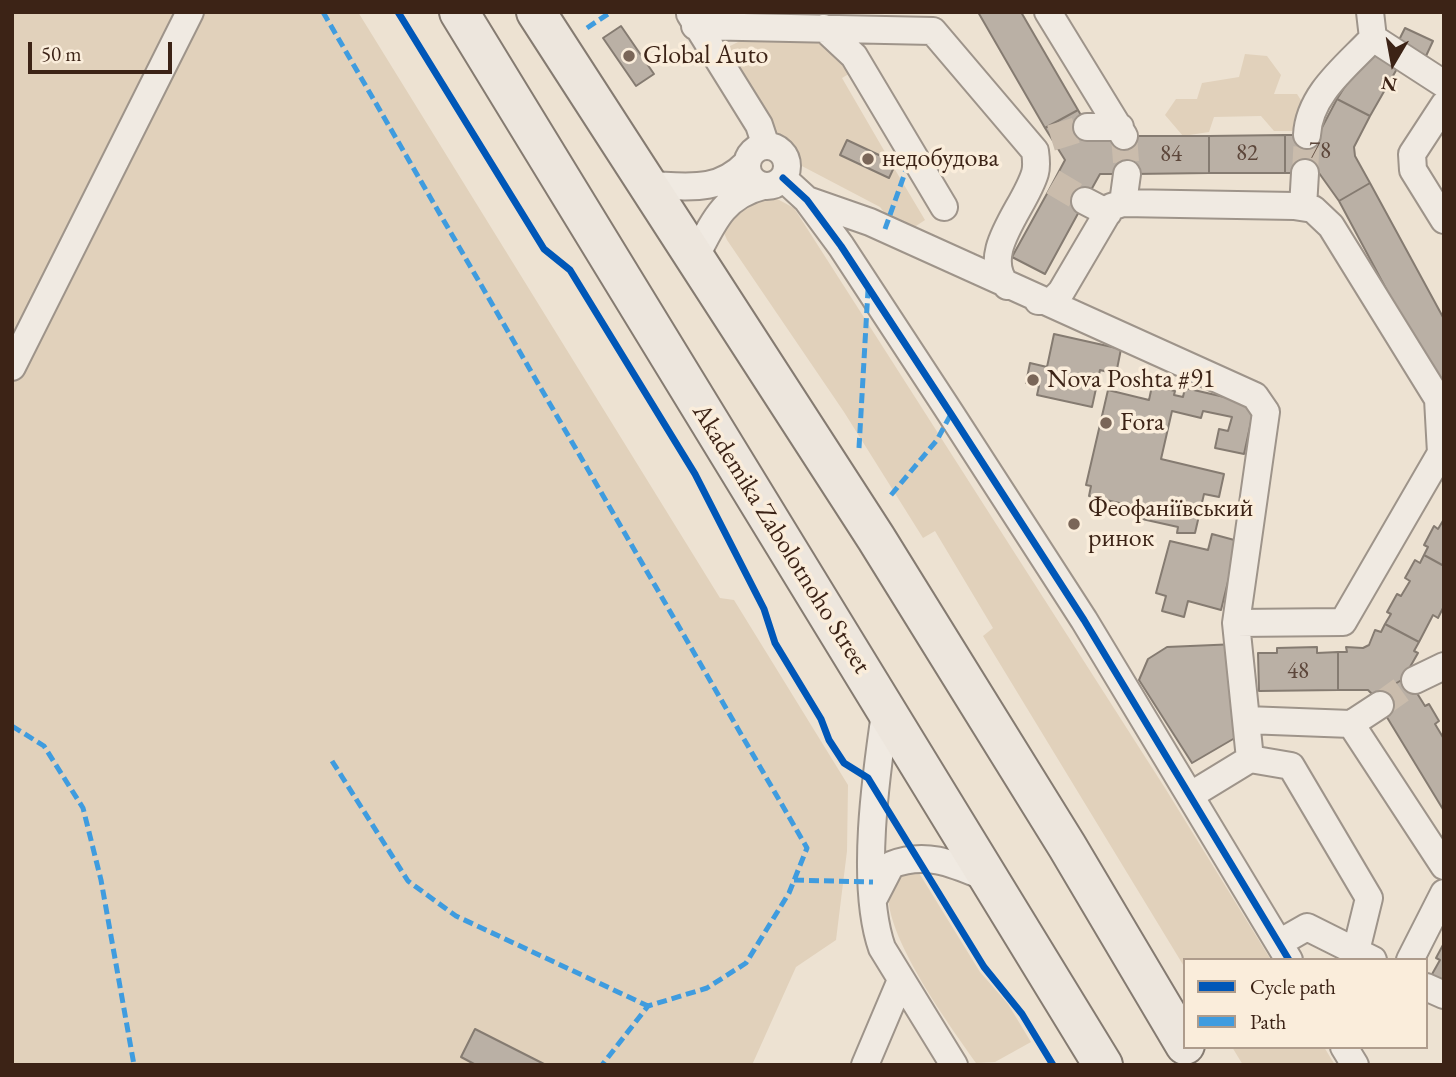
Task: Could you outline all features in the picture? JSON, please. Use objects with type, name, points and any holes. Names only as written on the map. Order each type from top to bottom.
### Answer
[{"type":"highway","name":"Akademika Zabolotnoho Street","points":[[459,12],[706,419],[993,881],[1103,1065]]},
{"type":"highway","points":[[536,12],[876,538],[1067,846],[1183,1041]]},
{"type":"highway","points":[[1188,1049],[1197,1065]]},
{"type":"street","points":[[12,367],[190,12]]},
{"type":"street","points":[[1048,12],[1122,132],[1087,127]]},
{"type":"street","points":[[692,19],[824,28],[938,22],[1041,142],[1035,151],[1044,178],[996,257],[997,275],[1007,286]]},
{"type":"street","points":[[692,19],[752,113],[757,154],[749,176],[773,182],[807,200],[870,222],[1038,301],[1255,396],[1266,412],[1236,623],[1251,759]]},
{"type":"street","points":[[1307,135],[1308,118],[1316,100],[1371,25],[1444,84]]},
{"type":"street","points":[[824,28],[853,56],[944,208]]},
{"type":"street","points":[[1444,105],[1412,154],[1411,161],[1413,170],[1444,220]]},
{"type":"street","points":[[646,185],[711,186],[726,181],[757,154],[784,154],[788,166],[773,182],[740,193],[729,202],[716,218],[694,260]]},
{"type":"street","points":[[1303,207],[1305,173]]},
{"type":"street","points":[[1038,301],[1052,300],[1061,292],[1105,206],[1127,174]]},
{"type":"street","points":[[807,200],[841,246],[1084,620],[1284,951],[1307,927],[1364,955],[1369,898],[1291,766],[1251,759],[1191,795]]},
{"type":"street","points":[[1105,206],[1313,209],[1331,226],[1438,399],[1441,453],[1343,622],[1236,623]]},
{"type":"street","points":[[841,246],[870,222]]},
{"type":"street","points":[[1415,680],[1444,666]]},
{"type":"street","points":[[1246,720],[1351,724],[1380,705]]},
{"type":"street","points":[[886,707],[875,790],[872,904],[882,948],[954,1065]]},
{"type":"street","points":[[1351,724],[1444,866]]},
{"type":"street","points":[[872,904],[891,866],[902,861],[926,857],[993,881]]},
{"type":"street","points":[[1411,958],[1444,893]]},
{"type":"street","points":[[865,1065],[901,980]]},
{"type":"street","points":[[1428,988],[1444,995]]},
{"type":"street","points":[[1345,1049],[1355,1065]]},
{"type":"shaded area","points":[[12,12],[358,12],[720,598],[734,600],[848,785],[847,851],[836,940],[796,967],[752,1065],[12,1065]]},
{"type":"shaded area","points":[[742,40],[833,43],[852,72],[842,78],[889,159],[847,140],[840,155],[888,178],[894,168],[925,220],[916,226],[895,226],[880,207],[800,165],[730,66],[726,57],[728,47]]},
{"type":"shaded area","points":[[1245,54],[1267,56],[1281,75],[1274,94],[1297,94],[1308,111],[1292,131],[1274,131],[1261,116],[1214,117],[1209,132],[1183,136],[1165,115],[1176,99],[1197,99],[1202,83],[1239,77]]},
{"type":"shaded area","points":[[766,193],[794,208],[1165,788],[1270,958],[1183,958],[1183,965],[983,636],[993,628],[935,531],[923,538],[844,412],[727,240],[722,228],[725,217]]},
{"type":"shaded area","points":[[916,868],[980,972],[1008,1004],[1031,1042],[995,1062],[976,1063],[931,997],[899,937],[890,909],[889,887],[900,872]]},
{"type":"shaded area","points":[[1233,1049],[1325,1049],[1335,1065],[1243,1065]]},
{"type":"building","points":[[978,12],[1021,12],[1078,110],[1045,128]]},
{"type":"building","name":"Global Auto","points":[[621,26],[654,74],[636,86],[603,38]]},
{"type":"building","points":[[1405,28],[1433,41],[1426,56],[1398,42]]},
{"type":"building","points":[[1368,50],[1398,67],[1370,116],[1337,99]]},
{"type":"building","points":[[1337,99],[1370,116],[1354,147],[1355,156],[1370,183],[1339,201],[1319,173],[1285,173],[1285,135],[1318,135]]},
{"type":"building","points":[[1078,110],[1093,136],[1134,136],[1134,174],[1100,174],[1081,208],[1049,190],[1065,160],[1045,128]]},
{"type":"building","points":[[1285,135],[1285,173],[1209,173],[1209,136]]},
{"type":"building","points":[[1134,136],[1209,136],[1209,173],[1134,174]]},
{"type":"building","name":"недобудова","points":[[847,140],[896,163],[889,178],[840,155]]},
{"type":"building","points":[[1370,183],[1444,319],[1444,397],[1339,201]]},
{"type":"building","points":[[1049,190],[1081,208],[1045,274],[1012,257]]},
{"type":"building","points":[[1054,334],[1121,349],[1116,374],[1100,370],[1092,407],[1037,395],[1039,386],[1026,383],[1030,363],[1047,367]]},
{"type":"building","points":[[1152,386],[1175,391],[1174,395],[1183,397],[1185,388],[1255,404],[1244,454],[1215,448],[1219,429],[1228,431],[1232,417],[1203,411],[1201,418],[1172,411],[1161,459],[1224,474],[1219,497],[1204,494],[1195,533],[1177,533],[1178,527],[1142,519],[1145,509],[1089,496],[1091,486],[1086,485],[1108,390],[1149,400]]},
{"type":"building","points":[[1444,519],[1444,566],[1424,555],[1428,547],[1424,545],[1434,526],[1438,529]]},
{"type":"building","points":[[1212,534],[1238,541],[1221,610],[1188,601],[1184,617],[1162,611],[1166,596],[1156,593],[1170,541],[1208,550]]},
{"type":"building","points":[[1424,555],[1444,566],[1444,606],[1438,618],[1433,615],[1419,642],[1385,624],[1391,614],[1387,612],[1397,594],[1401,596],[1410,581],[1405,578],[1415,560],[1420,563]]},
{"type":"building","points":[[1385,624],[1419,642],[1414,651],[1418,653],[1410,667],[1412,674],[1374,696],[1368,690],[1338,690],[1338,652],[1347,652],[1346,647],[1363,648],[1369,645],[1375,630],[1381,632]]},
{"type":"building","points":[[1237,644],[1240,735],[1192,763],[1139,680],[1148,659],[1167,647]]},
{"type":"building","points":[[1317,647],[1317,653],[1338,652],[1338,690],[1259,691],[1258,653],[1277,653],[1277,648]]},
{"type":"building","points":[[1412,674],[1415,690],[1425,706],[1429,704],[1439,721],[1435,724],[1444,739],[1444,811],[1374,696]]},
{"type":"building","points":[[1444,943],[1444,984],[1431,976],[1440,960],[1436,958]]},
{"type":"building","points":[[475,1029],[546,1065],[476,1065],[461,1057]]},
{"type":"tunnel","points":[[1051,138],[1087,127]]},
{"type":"tunnel","points":[[1305,173],[1307,135]]},
{"type":"tunnel","points":[[1124,136],[1127,174]]},
{"type":"tunnel","points":[[1053,182],[1085,201]]},
{"type":"tunnel","points":[[1380,705],[1415,680]]},
{"type":"marked path","points":[[323,12],[807,848],[789,893],[746,963],[707,988],[648,1006],[602,1065]]},
{"type":"marked path","points":[[587,28],[611,12]]},
{"type":"marked path","points":[[885,229],[912,153]]},
{"type":"marked path","points":[[859,448],[868,290]]},
{"type":"marked path","points":[[891,495],[937,440],[951,414]]},
{"type":"marked path","points":[[12,726],[44,746],[83,808],[101,880],[134,1065]]},
{"type":"marked path","points":[[332,761],[408,881],[456,916],[648,1006]]},
{"type":"marked path","points":[[794,880],[873,882]]},
{"type":"cycle path","points":[[398,12],[544,249],[570,270],[695,474],[764,609],[775,643],[821,719],[829,740],[844,763],[868,778],[984,967],[1022,1014],[1053,1065]]},
{"type":"cycle path","points":[[783,178],[807,200],[841,246],[951,414],[1084,620],[1288,958]]},
{"type":"place","name":"Global Auto","points":[[629,56]]},
{"type":"place","name":"недобудова","points":[[868,159]]},
{"type":"place","name":"Nova Poshta #91","points":[[1033,380]]},
{"type":"place","name":"Fora","points":[[1106,423]]},
{"type":"place","name":"Феофаніївський ринок","points":[[1074,524]]}]
